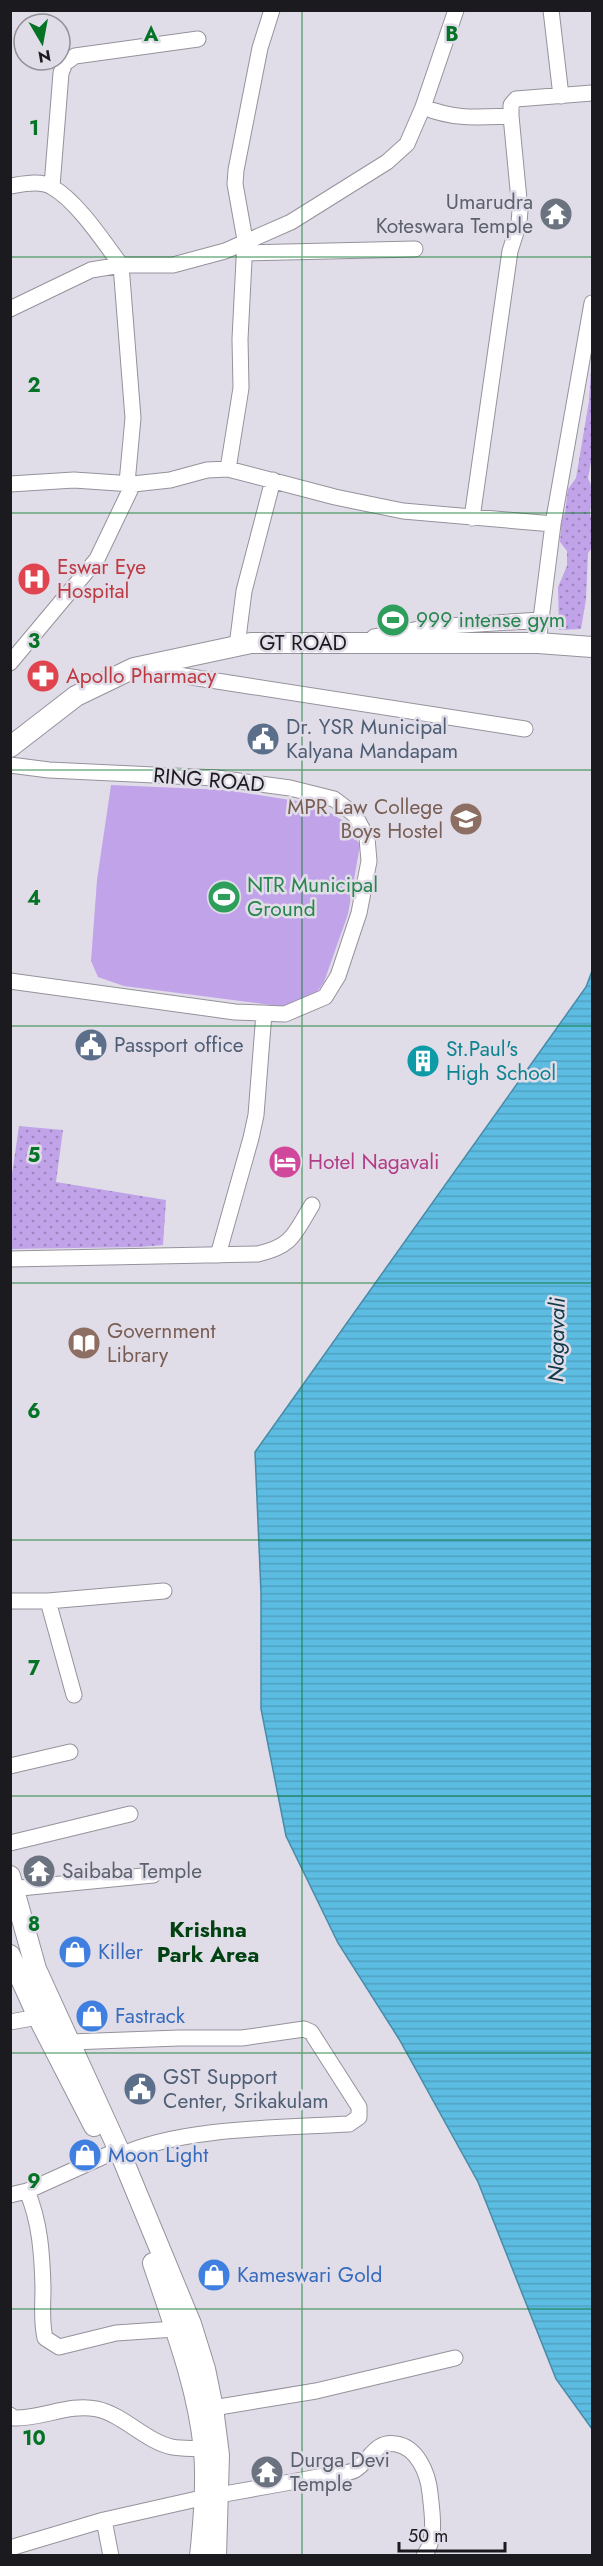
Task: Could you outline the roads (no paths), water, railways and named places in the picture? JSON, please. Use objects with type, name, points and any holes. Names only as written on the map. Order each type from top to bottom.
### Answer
[{"type":"main road","name":"GT ROAD","points":[[10,747],[76,696],[134,668],[251,643],[538,643],[592,646]]},
{"type":"main road","name":"GT ROAD","points":[[10,731],[57,698],[76,696]]},
{"type":"main road","points":[[12,1885],[36,1969],[70,2042],[115,2154],[191,2324],[205,2369],[219,2455],[200,2556]]},
{"type":"main road","points":[[10,1955],[38,2017],[115,2154],[144,2236],[175,2329],[197,2408],[212,2496],[216,2556]]},
{"type":"street","points":[[228,469],[241,388],[240,339],[245,247],[235,184],[236,170],[260,48],[272,10]]},
{"type":"street","points":[[10,309],[92,270],[121,265],[172,265],[245,247],[291,222],[387,162],[407,144],[423,107],[456,10]]},
{"type":"street","points":[[551,10],[561,96]]},
{"type":"street","points":[[52,186],[61,73],[65,63],[75,56],[198,39]]},
{"type":"street","points":[[472,518],[510,251],[519,223],[512,105],[516,99],[592,93]]},
{"type":"street","points":[[423,107],[444,116],[461,118],[511,116]]},
{"type":"street","points":[[10,186],[40,183],[52,186],[84,215],[121,265],[132,418],[130,483],[97,559],[10,663]]},
{"type":"street","points":[[245,247],[416,249]]},
{"type":"street","points":[[538,643],[553,524],[592,303]]},
{"type":"street","points":[[10,484],[74,480],[130,483],[170,480],[207,470],[228,469],[335,497],[403,511],[553,524]]},
{"type":"street","points":[[237,646],[244,591],[273,480]]},
{"type":"street","points":[[351,643],[432,627],[541,620]]},
{"type":"street","points":[[134,668],[525,729]]},
{"type":"street","name":"RING ROAD","points":[[10,765],[49,770],[217,778],[290,788],[334,799],[356,815],[367,838],[369,861],[359,913],[338,976],[325,996],[285,1014],[235,1012],[10,981]]},
{"type":"street","points":[[218,1255],[254,1127],[264,1013]]},
{"type":"street","points":[[10,1259],[258,1254],[277,1250],[290,1240],[312,1205]]},
{"type":"street","points":[[10,1601],[48,1601],[164,1592]]},
{"type":"street","points":[[48,1601],[74,1695]]},
{"type":"street","points":[[10,1766],[69,1752]]},
{"type":"street","points":[[10,1843],[130,1814]]},
{"type":"street","points":[[12,1885],[153,1875]]},
{"type":"street","points":[[10,2022],[38,2017]]},
{"type":"street","points":[[10,2195],[27,2191],[115,2154],[135,2148],[204,2134],[349,2124],[358,2117],[359,2107],[311,2032],[304,2029],[242,2038],[70,2042]]},
{"type":"street","points":[[27,2191],[36,2212],[42,2254],[42,2325],[45,2338],[59,2347],[116,2333],[175,2329]]},
{"type":"street","points":[[213,2408],[316,2391],[455,2358]]},
{"type":"street","points":[[10,2415],[14,2418],[27,2419],[45,2413],[97,2409],[171,2447],[204,2449]]},
{"type":"street","points":[[10,2548],[104,2520],[212,2496],[355,2470],[371,2452],[385,2443],[397,2444],[412,2450],[422,2466],[429,2487],[433,2522],[431,2539],[424,2556]]},
{"type":"street","points":[[104,2520],[111,2556]]},
{"type":"water","name":"Nagavali","points":[[592,971],[592,2429],[556,2379],[478,2182],[399,2039],[338,1943],[286,1836],[261,1709],[261,1593],[255,1452],[586,987]]},
{"type":"place","name":"Umarudra Koteswara Temple","points":[[556,214]]},
{"type":"place","name":"Eswar Eye Hospital","points":[[34,579]]},
{"type":"place","name":"999 intense gym","points":[[393,620]]},
{"type":"place","name":"Apollo Pharmacy","points":[[43,676]]},
{"type":"place","name":"Dr. YSR Municipal Kalyana Mandapam","points":[[263,739]]},
{"type":"place","name":"MPR Law College Boys Hostel","points":[[466,819]]},
{"type":"place","name":"NTR Municipal Ground","points":[[224,897]]},
{"type":"place","name":"Passport office","points":[[91,1045]]},
{"type":"place","name":"St.Paul's High School","points":[[423,1061]]},
{"type":"place","name":"Hotel Nagavali","points":[[285,1162]]},
{"type":"place","name":"Government Library","points":[[84,1343]]},
{"type":"place","name":"Saibaba Temple","points":[[39,1871]]},
{"type":"place","name":"Killer","points":[[75,1952]]},
{"type":"place","name":"Fastrack","points":[[92,2016]]},
{"type":"place","name":"GST Support Center, Srikakulam","points":[[140,2089]]},
{"type":"place","name":"Moon Light","points":[[85,2155]]},
{"type":"place","name":"Kameswari Gold","points":[[214,2275]]},
{"type":"place","name":"Durga Devi Temple","points":[[267,2472]]},
{"type":"district","name":"Krishna Park Area","points":[[208,1942]]}]
